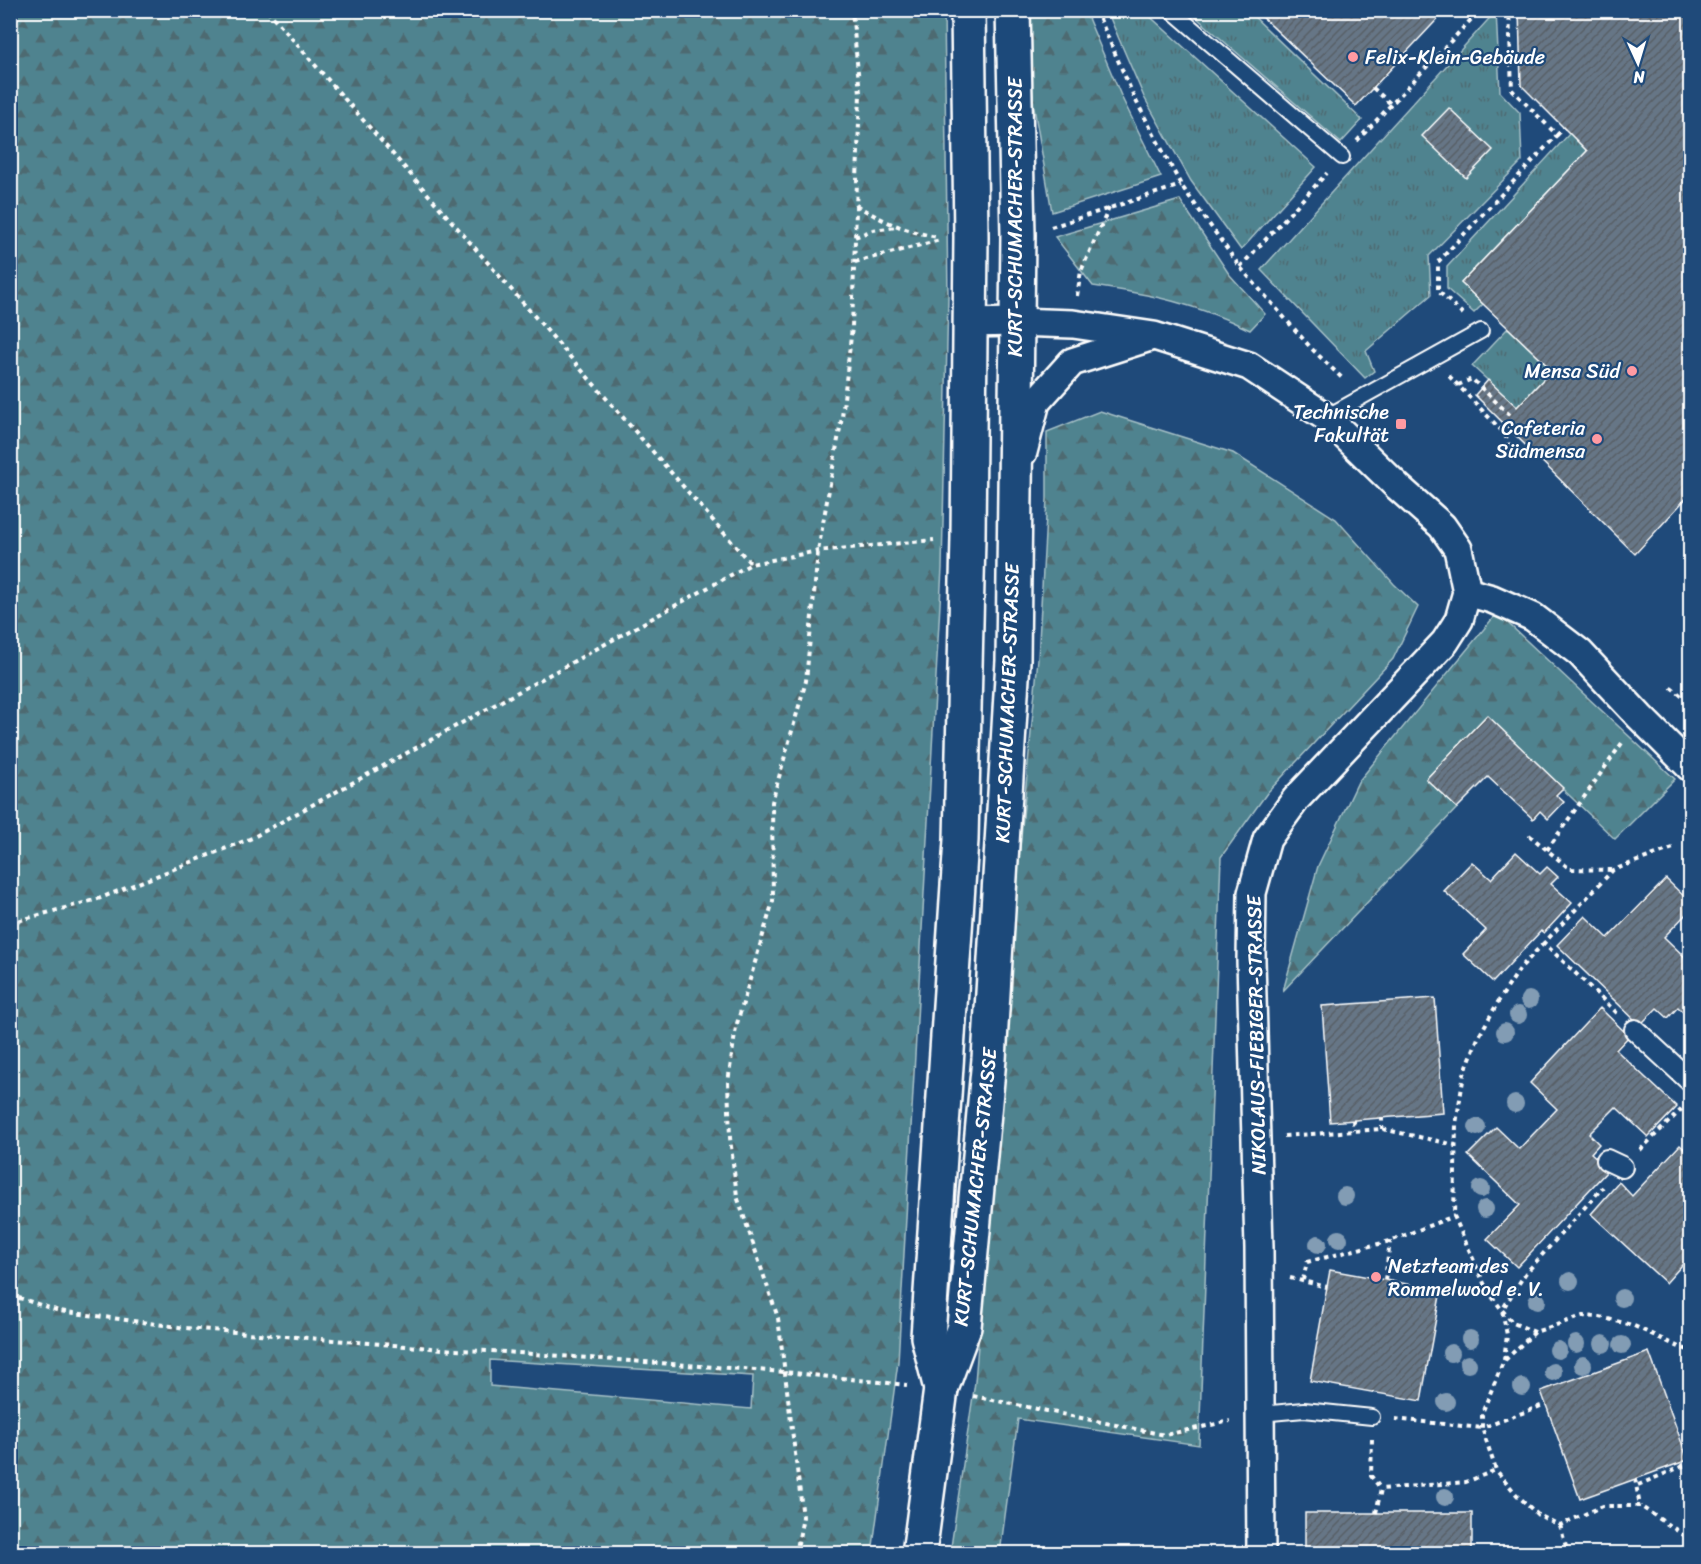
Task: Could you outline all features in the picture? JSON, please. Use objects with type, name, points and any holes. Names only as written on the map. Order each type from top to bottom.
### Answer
[{"type":"main road","name":"KURT-SCHUMACHER-STRASSE","points":[[941,1389],[928,1337],[961,840],[970,323],[968,10]]},
{"type":"main road","name":"KURT-SCHUMACHER-STRASSE","points":[[919,1554],[941,1389],[964,1327],[989,1059],[1012,661],[1017,235],[1013,10]]},
{"type":"street","points":[[970,323],[1073,324],[1154,336],[1249,366],[1326,417],[1442,526],[1458,549],[1467,592],[1492,599],[1533,617],[1580,653],[1690,767]]},
{"type":"street","points":[[1014,489],[1036,402],[1072,363],[1154,336]]},
{"type":"street","name":"NIKOLAUS-FIEBIGER-STRASSE","points":[[1261,1554],[1260,1271],[1251,960],[1252,893],[1267,839],[1296,799],[1444,642],[1460,620],[1467,592]]},
{"type":"street","points":[[1641,1032],[1690,1081]]},
{"type":"lane","points":[[1171,10],[1342,157]]},
{"type":"lane","points":[[1326,417],[1481,331]]},
{"type":"lane","points":[[1261,1414],[1304,1410],[1372,1417]]},
{"type":"path","points":[[267,10],[751,564]]},
{"type":"path","points":[[796,1554],[803,1517],[778,1318],[737,1196],[730,1138],[728,1082],[736,1027],[774,902],[772,802],[806,681],[818,551],[842,417],[852,327],[860,93],[852,10]]},
{"type":"path","points":[[1096,10],[1135,99],[1181,184],[1240,267],[1311,348],[1362,397]]},
{"type":"path","points":[[1509,10],[1512,90],[1557,135]]},
{"type":"path","points":[[1373,88],[1391,104]]},
{"type":"path","points":[[1481,331],[1438,291],[1438,262],[1564,128]]},
{"type":"path","points":[[1042,230],[1181,184]]},
{"type":"path","points":[[855,262],[947,238],[916,233],[882,220],[856,205]]},
{"type":"path","points":[[1073,324],[1081,272],[1110,207]]},
{"type":"path","points":[[855,237],[873,230],[898,226]]},
{"type":"path","points":[[1431,358],[1505,434],[1513,457]]},
{"type":"path","points":[[1458,385],[1472,379],[1512,417]]},
{"type":"path","points":[[10,923],[98,898],[252,838],[751,564],[818,551],[968,537]]},
{"type":"path","points":[[1671,687],[1690,703]]},
{"type":"path","points":[[1547,850],[1640,717]]},
{"type":"path","points":[[1529,835],[1570,869],[1614,870],[1672,849]]},
{"type":"path","points":[[1535,1332],[1513,1323],[1487,1290],[1454,1216],[1456,1124],[1464,1074],[1478,1038],[1521,966],[1614,870]]},
{"type":"path","points":[[1544,944],[1641,1032]]},
{"type":"path","points":[[1690,1101],[1614,1164],[1525,1274],[1502,1310],[1507,1335],[1504,1360],[1482,1413],[1482,1428],[1496,1470],[1538,1515],[1560,1525],[1603,1506],[1640,1506],[1690,1539]]},
{"type":"path","points":[[1382,1117],[1382,1129]]},
{"type":"path","points":[[1353,1120],[1354,1130]]},
{"type":"path","points":[[1257,1138],[1382,1129],[1456,1145]]},
{"type":"path","points":[[1303,1281],[1306,1262],[1390,1241],[1454,1216]]},
{"type":"path","points":[[1385,1280],[1390,1241]]},
{"type":"path","points":[[1260,1271],[1327,1287]]},
{"type":"path","points":[[10,1295],[59,1311],[186,1328],[455,1350],[491,1350],[784,1372],[941,1389],[1165,1435],[1261,1414]]},
{"type":"path","points":[[1504,1360],[1535,1332],[1583,1316],[1600,1317],[1632,1325],[1690,1350]]},
{"type":"path","points":[[1376,1513],[1381,1489],[1371,1476],[1372,1417],[1482,1428],[1546,1404]]},
{"type":"path","points":[[1638,1485],[1690,1463]]},
{"type":"path","points":[[1381,1489],[1466,1482],[1496,1470]]},
{"type":"path","points":[[1635,1479],[1638,1485],[1640,1506]]},
{"type":"path","points":[[1560,1525],[1569,1554]]},
{"type":"green space","points":[[11,10],[944,11],[948,296],[942,568],[898,1362],[872,1553],[11,1553]],"holes":[[[490,1360],[753,1376],[751,1409],[490,1386]]]},
{"type":"green space","points":[[1028,11],[1085,11],[1122,98],[1161,177],[1052,212],[1033,102]]},
{"type":"green space","points":[[1107,11],[1144,11],[1316,167],[1241,250],[1191,181],[1144,97]]},
{"type":"green space","points":[[1189,11],[1248,11],[1362,120],[1341,143]]},
{"type":"green space","points":[[1496,11],[1500,92],[1520,113],[1522,161],[1429,256],[1431,295],[1366,351],[1374,371],[1365,378],[1261,270]]},
{"type":"green space","points":[[1570,133],[1587,151],[1461,283],[1483,304],[1474,313],[1447,289],[1447,267]]},
{"type":"green space","points":[[1180,200],[1229,274],[1265,314],[1250,330],[1211,313],[1173,301],[1093,286],[1055,237]]},
{"type":"green space","points":[[1508,328],[1552,370],[1517,407],[1472,366]]},
{"type":"green space","points":[[1100,411],[1233,453],[1336,519],[1394,584],[1418,607],[1393,659],[1267,793],[1221,857],[1199,1445],[1018,1419],[1000,1553],[950,1554],[975,1382],[1012,932],[1038,659],[1047,499],[1047,432]]},
{"type":"green space","points":[[1497,613],[1675,779],[1615,839],[1486,716],[1426,779],[1457,808],[1283,991],[1318,866],[1358,782]]},
{"type":"building","name":"Felix-Klein-Gebäude","points":[[1255,10],[1446,10],[1356,106]]},
{"type":"building","points":[[1519,10],[1690,10],[1690,494],[1635,554],[1475,395],[1488,380],[1517,407],[1552,370],[1461,283],[1587,151],[1521,85]]},
{"type":"building","points":[[1449,108],[1493,150],[1466,178],[1422,136]]},
{"type":"building","points":[[1487,715],[1563,788],[1556,795],[1564,802],[1548,819],[1540,811],[1533,819],[1488,777],[1457,808],[1426,779]]},
{"type":"building","points":[[1516,852],[1540,874],[1547,867],[1558,877],[1551,884],[1572,903],[1544,933],[1541,931],[1493,982],[1463,954],[1486,930],[1444,891],[1472,862],[1491,879]]},
{"type":"building","points":[[1666,879],[1690,902],[1690,910],[1664,937],[1690,962],[1690,1019],[1678,1007],[1668,1018],[1657,1008],[1640,1025],[1557,945],[1585,916],[1608,938]]},
{"type":"building","points":[[1435,998],[1443,1113],[1330,1122],[1322,1006]]},
{"type":"building","points":[[1600,1008],[1629,1036],[1616,1050],[1677,1107],[1648,1137],[1616,1107],[1589,1134],[1599,1144],[1591,1153],[1609,1169],[1517,1267],[1487,1239],[1520,1205],[1468,1155],[1496,1127],[1519,1149],[1557,1109],[1530,1083]]},
{"type":"building","points":[[1680,1145],[1690,1154],[1690,1193],[1687,1197],[1690,1200],[1690,1256],[1666,1283],[1591,1214],[1619,1182],[1632,1196]]},
{"type":"building","points":[[1330,1270],[1441,1290],[1421,1401],[1310,1381]]},
{"type":"building","points":[[1649,1352],[1688,1460],[1580,1499],[1541,1391]]},
{"type":"building","points":[[1305,1513],[1472,1513],[1472,1554],[1305,1554]]},
{"type":"place","name":"Felix-Klein-Gebäude","points":[[1353,57]]},
{"type":"place","name":"Mensa Süd","points":[[1632,371]]},
{"type":"place","name":"Technische Fakultät","points":[[1401,424]]},
{"type":"place","name":"Cafeteria Südmensa","points":[[1597,439]]},
{"type":"place","name":"Netzteam des Rommelwood e. V.","points":[[1376,1277]]}]
